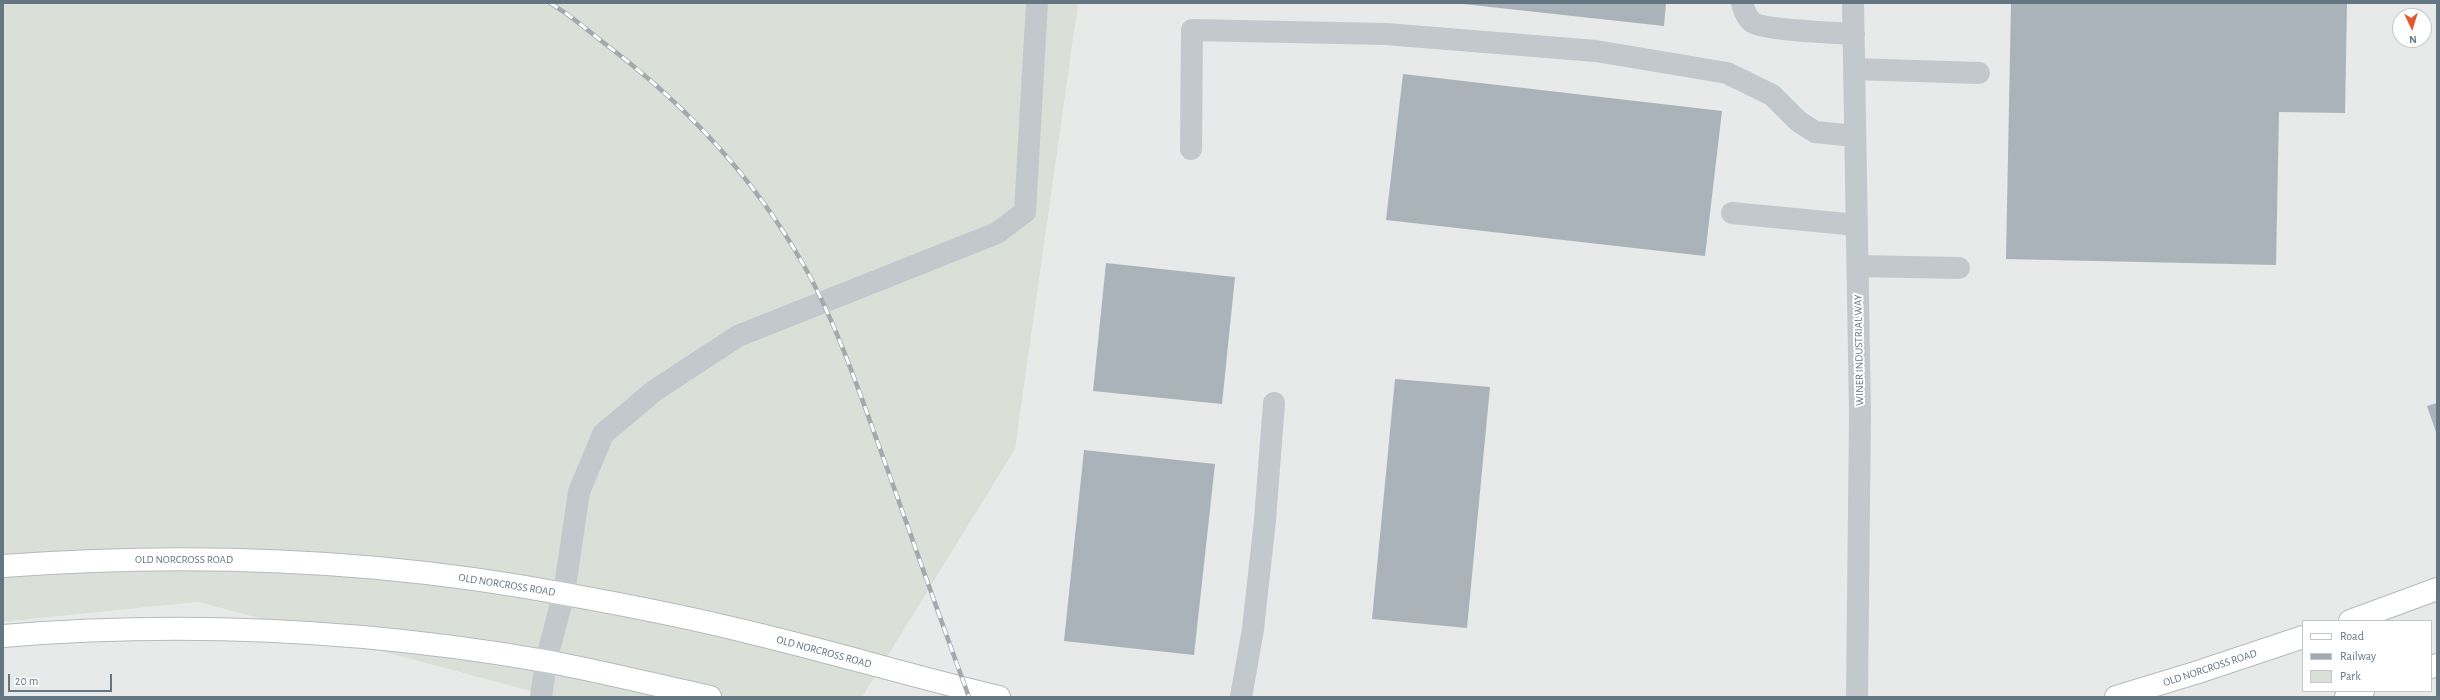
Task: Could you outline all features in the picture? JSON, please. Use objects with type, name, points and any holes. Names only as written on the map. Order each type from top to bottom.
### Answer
[{"type":"main road","name":"OLD NORCROSS ROAD","points":[[3,566],[86,560],[204,559],[326,564],[454,577],[564,593],[748,632],[999,697]]},
{"type":"main road","points":[[2353,620],[2437,589]]},
{"type":"main road","points":[[3,636],[67,631],[177,629],[287,632],[447,646],[546,661],[710,697]]},
{"type":"main road","name":"OLD NORCROSS ROAD","points":[[2116,697],[2195,673],[2302,637]]},
{"type":"main road","points":[[2346,697],[2360,692]]},
{"type":"street","points":[[541,697],[546,661],[564,593],[580,492],[603,434],[654,391],[738,336],[997,233],[1025,212],[1037,3]]},
{"type":"street","points":[[1742,3],[1744,12],[1753,23],[1777,28],[1854,34]]},
{"type":"street","name":"WINER INDUSTRIAL WAY","points":[[1853,3],[1860,414],[1857,697]]},
{"type":"street","points":[[1191,149],[1192,30],[1386,34],[1603,52],[1727,72],[1772,95],[1798,120],[1815,132],[1855,136]]},
{"type":"street","points":[[1854,69],[1979,73]]},
{"type":"street","points":[[1732,213],[1857,225]]},
{"type":"street","points":[[1858,266],[1959,268]]},
{"type":"street","points":[[1241,697],[1253,629],[1265,528],[1274,403]]},
{"type":"shaded area","points":[[680,3],[2437,3],[2437,697],[846,697]]},
{"type":"shaded area","points":[[198,602],[552,697],[3,697],[3,622]]},
{"type":"green space","points":[[3,3],[1078,3],[1015,449],[862,697],[552,697],[198,602],[3,622]]},
{"type":"building","points":[[1454,3],[1666,3],[1664,26]]},
{"type":"building","points":[[2011,3],[2347,3],[2345,113],[2279,112],[2276,265],[2006,259]]},
{"type":"building","points":[[1403,74],[1722,111],[1705,256],[1386,220]]},
{"type":"building","points":[[1106,263],[1235,277],[1222,404],[1093,391]]},
{"type":"building","points":[[1395,379],[1490,387],[1467,628],[1372,619]]},
{"type":"building","points":[[2437,403],[2437,435],[2427,406]]},
{"type":"building","points":[[1084,450],[1215,464],[1194,655],[1064,641]]},
{"type":"railway","points":[[550,3],[571,17],[634,66],[715,143],[762,201],[803,264],[825,307],[854,377],[969,697]]}]
